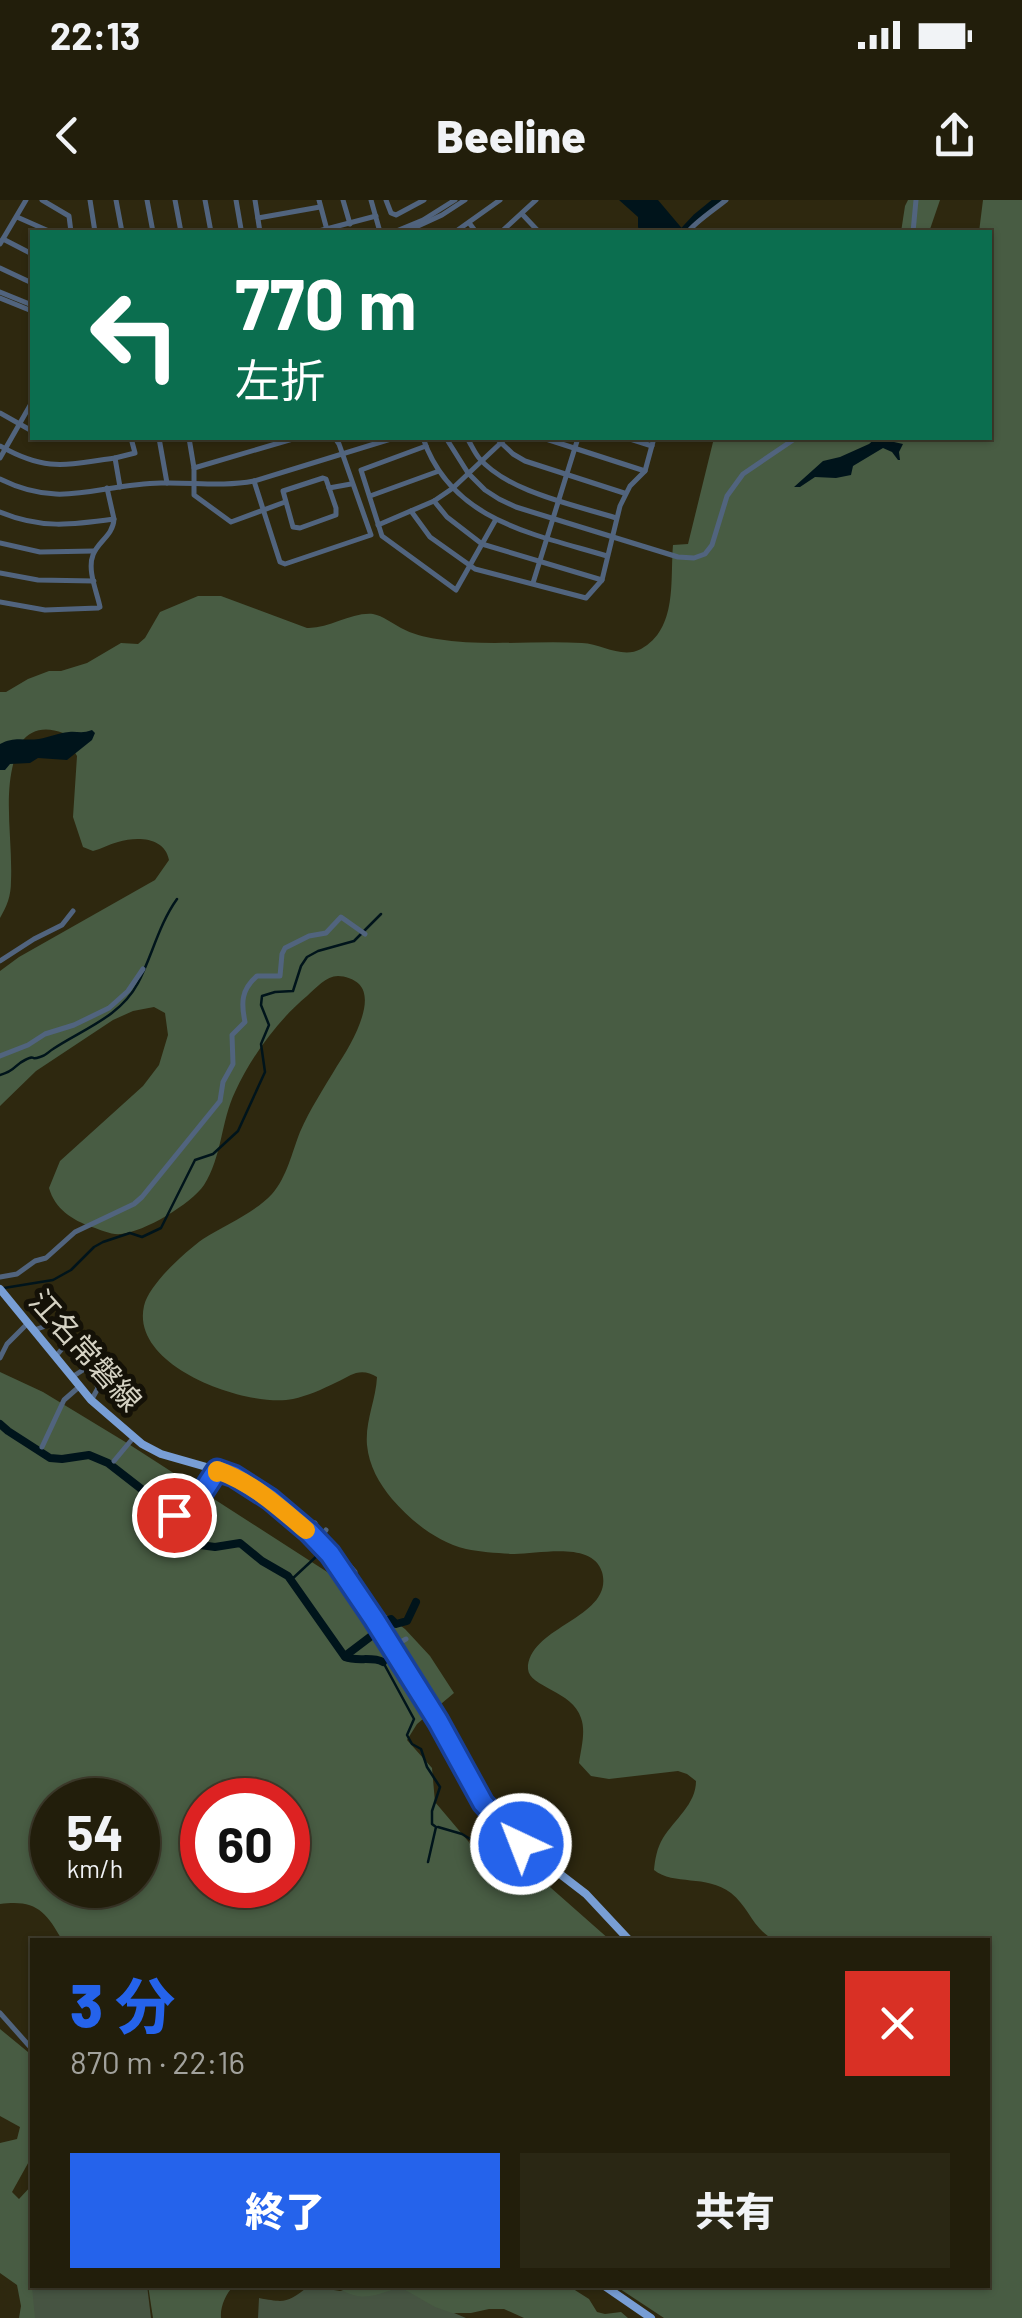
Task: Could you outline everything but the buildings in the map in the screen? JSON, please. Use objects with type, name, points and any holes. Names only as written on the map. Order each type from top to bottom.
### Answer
[{"type":"main road","name":"江名常磐線","points":[[1,1290],[92,1400],[134,1437],[161,1454],[217,1470],[251,1485],[312,1527],[372,1616],[383,1624],[389,1643],[483,1803],[521,1844],[586,1894],[627,1938]]},
{"type":"main road","points":[[607,2288],[647,2317]]},
{"type":"street","points":[[26,200],[1,242],[30,253]]},
{"type":"street","points":[[42,200],[69,216],[71,230]]},
{"type":"street","points":[[90,200],[96,230]]},
{"type":"street","points":[[116,200],[122,230]]},
{"type":"street","points":[[147,200],[152,230]]},
{"type":"street","points":[[175,200],[181,230]]},
{"type":"street","points":[[205,200],[211,230]]},
{"type":"street","points":[[236,200],[241,230]]},
{"type":"street","points":[[255,200],[260,230]]},
{"type":"street","points":[[343,200],[350,224]]},
{"type":"street","points":[[370,200],[380,230]]},
{"type":"street","points":[[386,200],[391,213],[396,215],[424,200]]},
{"type":"street","points":[[399,230],[455,200]]},
{"type":"street","points":[[410,230],[442,216],[465,200]]},
{"type":"street","points":[[460,230],[500,200]]},
{"type":"street","points":[[506,230],[536,200]]},
{"type":"street","points":[[689,230],[726,200]]},
{"type":"street","points":[[913,230],[916,200]]},
{"type":"street","points":[[258,218],[319,204],[327,230],[376,216]]},
{"type":"street","points":[[523,214],[536,230]]},
{"type":"street","points":[[17,217],[46,230]]},
{"type":"street","points":[[470,224],[474,230]]},
{"type":"street","points":[[0,268],[30,281]]},
{"type":"street","points":[[0,295],[30,307]]},
{"type":"street","points":[[0,458],[30,405]]},
{"type":"street","points":[[0,413],[30,430]]},
{"type":"street","points":[[3,447],[49,466],[135,453],[132,440]]},
{"type":"street","points":[[159,440],[167,483]]},
{"type":"street","points":[[189,440],[194,495],[231,522],[284,502]]},
{"type":"street","points":[[194,468],[289,440]]},
{"type":"street","points":[[254,481],[280,562],[285,564],[371,535],[336,440]]},
{"type":"street","points":[[0,479],[28,492],[50,495],[167,483],[219,486],[254,481],[388,440]]},
{"type":"street","points":[[424,440],[439,471],[477,509],[496,520],[607,556]]},
{"type":"street","points":[[447,440],[459,462],[485,490],[500,499],[612,537],[694,558],[706,554],[712,545],[733,487],[758,462],[793,440]]},
{"type":"street","points":[[468,440],[482,460],[521,487],[616,518]]},
{"type":"street","points":[[378,525],[453,488],[500,440]]},
{"type":"street","points":[[502,440],[524,461],[625,493]]},
{"type":"street","points":[[549,440],[645,471]]},
{"type":"street","points":[[533,584],[577,440]]},
{"type":"street","points":[[634,440],[652,446]]},
{"type":"street","points":[[412,511],[430,537],[469,565],[586,598],[602,580],[625,493],[645,471],[654,440]]},
{"type":"street","points":[[426,446],[361,470],[382,536],[456,590],[496,520]]},
{"type":"street","points":[[115,458],[120,487]]},
{"type":"street","points":[[370,496],[439,471]]},
{"type":"street","points":[[326,479],[336,516],[293,527],[284,502],[285,490],[326,479]]},
{"type":"street","points":[[329,488],[352,484]]},
{"type":"street","points":[[0,602],[45,610],[100,607],[91,565],[94,551],[113,528],[108,488]]},
{"type":"street","points":[[434,500],[447,517],[482,544],[602,580]]},
{"type":"street","points":[[0,512],[32,523],[59,526],[114,519]]},
{"type":"street","points":[[0,543],[40,552],[94,551]]},
{"type":"street","points":[[0,572],[38,580],[94,581]]},
{"type":"street","points":[[0,961],[62,925],[72,911]]},
{"type":"street","points":[[0,1276],[17,1274],[32,1262],[46,1258],[74,1232],[142,1198],[220,1101],[223,1082],[233,1064],[232,1035],[245,1022],[244,992],[257,976],[280,976],[285,948],[309,936],[326,933],[340,916],[364,934]]},
{"type":"street","points":[[0,1056],[108,1008],[128,991],[143,969]]},
{"type":"street","points":[[0,1358],[12,1338],[31,1326],[42,1327],[47,1321]]},
{"type":"street","points":[[55,1356],[68,1342],[62,1336]]},
{"type":"street","points":[[72,1376],[83,1370]]},
{"type":"street","points":[[92,1400],[98,1388],[94,1374],[104,1380],[108,1376],[104,1371]]},
{"type":"street","points":[[42,1446],[64,1400],[80,1386]]},
{"type":"street","points":[[114,1461],[134,1437]]},
{"type":"street","points":[[172,1518],[204,1490],[217,1470]]},
{"type":"street","points":[[318,1541],[326,1530]]},
{"type":"street","points":[[389,1643],[406,1639]]},
{"type":"street","points":[[0,2012],[30,2047]]},
{"type":"green space","points":[[908,200],[940,200],[930,230],[901,230]]},
{"type":"green space","points":[[983,200],[1022,200],[1022,2318],[664,2318],[619,2288],[990,2288],[990,1938],[772,1938],[721,1887],[671,1878],[654,1870],[661,1842],[689,1804],[696,1781],[678,1771],[609,1779],[591,1776],[579,1763],[583,1729],[576,1709],[530,1675],[528,1669],[541,1642],[596,1601],[603,1588],[602,1572],[596,1562],[575,1553],[512,1554],[466,1549],[416,1523],[387,1493],[370,1460],[367,1436],[377,1377],[356,1373],[293,1399],[248,1397],[196,1379],[155,1348],[144,1328],[147,1297],[187,1252],[256,1207],[277,1187],[304,1123],[359,1025],[364,992],[349,978],[329,978],[276,1028],[235,1092],[210,1174],[198,1192],[178,1208],[154,1223],[121,1234],[92,1227],[65,1213],[49,1188],[60,1161],[143,1086],[159,1065],[168,1035],[165,1013],[154,1007],[113,1020],[36,1071],[0,1106],[0,971],[155,880],[169,860],[162,847],[149,840],[125,840],[93,851],[83,847],[73,817],[77,756],[63,733],[34,732],[21,743],[11,775],[11,886],[0,918],[0,692],[49,671],[87,663],[121,643],[138,644],[160,612],[198,596],[221,596],[307,628],[373,614],[409,632],[437,639],[473,643],[582,643],[619,652],[641,649],[653,640],[667,616],[673,545],[688,544],[714,440],[992,440],[992,230],[979,230]]},
{"type":"green space","points":[[0,1372],[43,1392],[127,1443],[335,1577],[405,1629],[430,1656],[454,1693],[417,1724],[407,1740],[432,1768],[435,1802],[501,1880],[542,1880],[608,1938],[61,1938],[36,1908],[160,1908],[160,1778],[30,1778],[30,1906],[0,1904]]},
{"type":"green space","points":[[0,2029],[30,2056],[30,2160],[12,2192],[19,2199],[30,2187],[30,2288],[35,2318],[19,2318],[17,2285],[0,2273],[0,2143],[17,2139],[20,2127],[0,2116]]},
{"type":"green space","points":[[30,2261],[30,2288],[147,2288],[151,2318],[27,2318]]},
{"type":"green space","points":[[148,2288],[232,2288],[224,2300],[221,2318],[153,2318]]},
{"type":"green space","points":[[306,2288],[421,2288],[435,2305],[466,2318],[258,2318],[259,2298],[286,2300]]},
{"type":"green space","points":[[339,2288],[397,2288],[366,2296]]},
{"type":"green space","points":[[402,2288],[572,2288],[589,2299],[597,2312],[621,2312],[628,2318],[524,2318],[504,2309],[452,2313]]},
{"type":"water","points":[[619,200],[658,200],[683,230],[639,230],[638,217]]},
{"type":"water","points":[[874,440],[894,440],[903,444],[900,460],[883,448],[853,466],[851,475],[815,477],[794,487],[823,461]]},
{"type":"water","points":[[92,730],[92,740],[67,760],[38,758],[0,770],[0,744]]},
{"type":"waterway","points":[[685,230],[718,200]]},
{"type":"waterway","points":[[0,1075],[25,1060],[44,1056],[121,1005],[138,983],[177,899]]},
{"type":"waterway","points":[[4,1288],[53,1280],[103,1242],[130,1233],[142,1237],[161,1228],[195,1160],[213,1154],[238,1131],[265,1072],[261,1044],[269,1025],[261,1005],[262,996],[293,991],[307,957],[354,941],[381,914]]},
{"type":"waterway","points":[[0,1424],[50,1458],[89,1455],[108,1463],[162,1505],[200,1545],[240,1543],[288,1576],[345,1657],[383,1662]]},
{"type":"waterway","points":[[291,1580],[319,1554],[365,1621],[369,1617]]},
{"type":"waterway","points":[[345,1656],[383,1622],[407,1621],[416,1602]]},
{"type":"waterway","points":[[383,1662],[414,1719],[407,1735],[421,1749],[440,1787],[432,1811],[432,1824],[436,1827],[428,1862]]},
{"type":"waterway","points":[[438,1827],[462,1834],[480,1845],[508,1876],[545,1882]]},
{"type":"slow traffic","points":[[217,1473],[251,1485],[306,1530]]},
{"type":"route","points":[[174,1515],[204,1490],[217,1470],[251,1485],[321,1543],[340,1566],[438,1721],[483,1803],[521,1844]]}]
